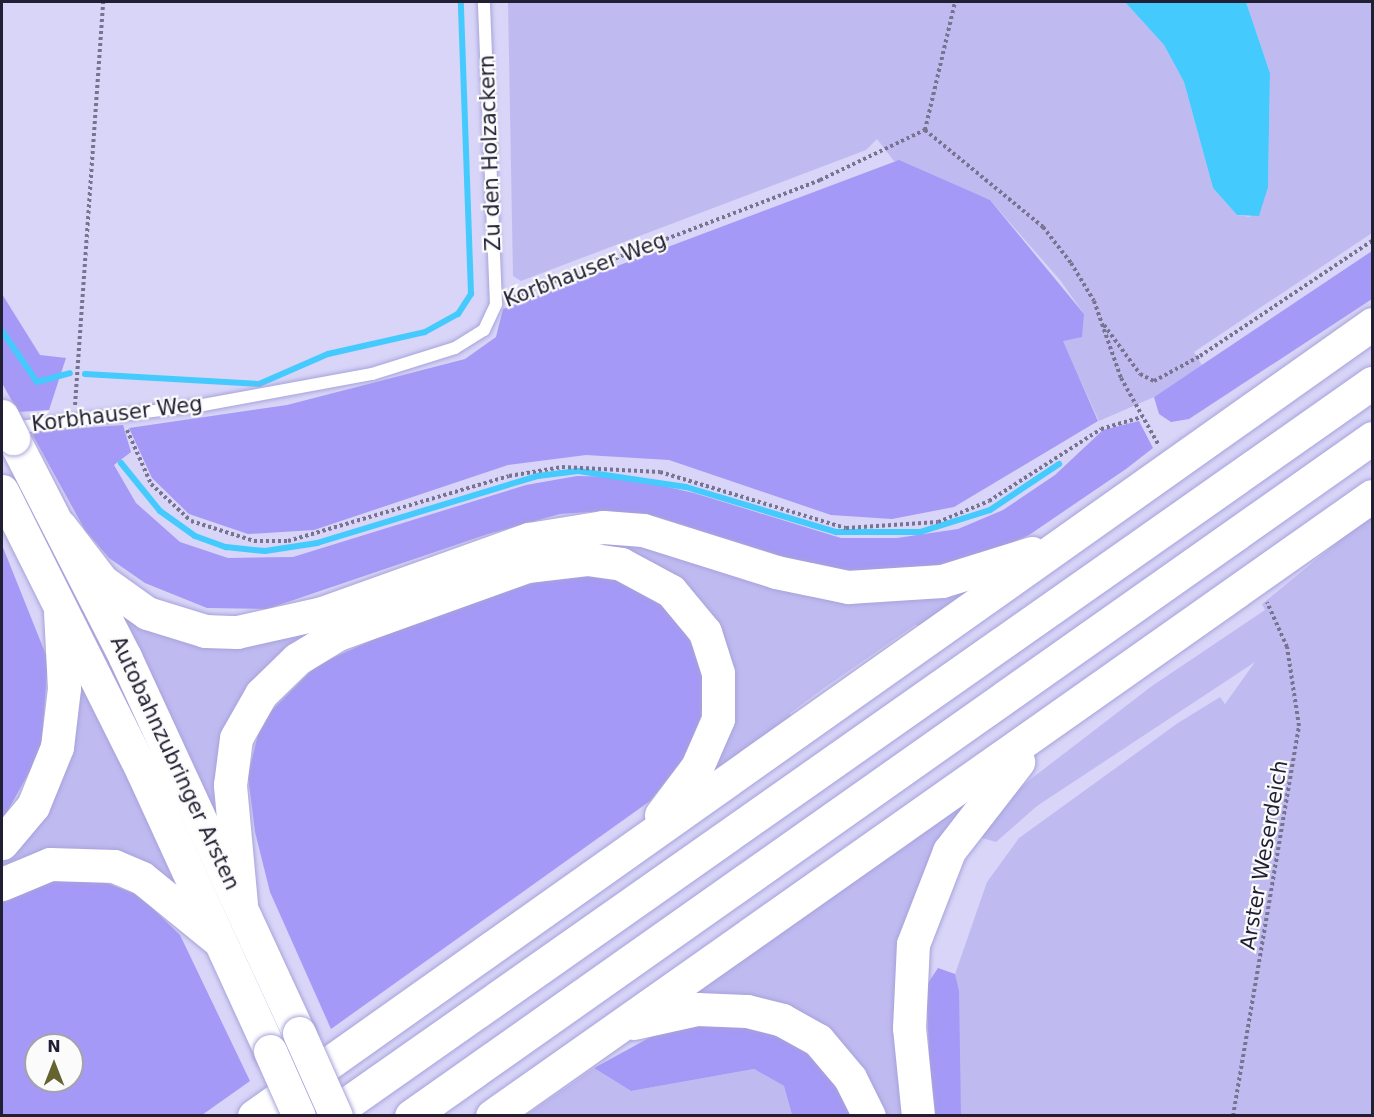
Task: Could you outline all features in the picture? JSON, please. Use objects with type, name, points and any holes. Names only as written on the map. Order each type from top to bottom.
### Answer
[{"type":"highway","points":[[254,1116],[1372,324]]},
{"type":"highway","points":[[329,1116],[1372,383]]},
{"type":"highway","name":"Autobahnzubringer Arsten","points":[[5,428],[60,526],[241,904],[336,1116]]},
{"type":"highway","points":[[411,1116],[1372,438]]},
{"type":"highway","name":"Autobahnzubringer Arsten","points":[[2,491],[59,598],[299,1116]]},
{"type":"highway","points":[[492,1116],[1372,496]]},
{"type":"highway","points":[[60,526],[102,581],[147,613],[194,629],[237,632],[322,613],[529,539],[603,527],[643,530],[776,572],[848,587],[942,581],[1066,541]]},
{"type":"highway","points":[[241,904],[230,786],[236,738],[261,694],[297,659],[338,634],[497,574],[555,561],[621,564],[647,576],[692,611],[714,654],[721,694],[709,745],[680,792],[635,846]]},
{"type":"highway","points":[[2,843],[33,806],[57,747],[64,688],[59,598]]},
{"type":"highway","points":[[918,1116],[909,1028],[913,944],[928,893],[977,808],[1052,723]]},
{"type":"highway","points":[[2,884],[50,864],[114,867],[142,878],[219,940]]},
{"type":"highway","points":[[618,1027],[696,1009],[782,1020],[818,1040],[850,1078],[869,1116]]},
{"type":"lane","name":"Zu den Holzackern","points":[[484,2],[495,304]]},
{"type":"lane","name":"Korbhauser Weg","points":[[5,428],[123,415],[285,391],[406,366],[471,341],[484,330],[495,304]]},
{"type":"path","points":[[74,421],[103,2]]},
{"type":"path","points":[[956,2],[925,130],[1043,227],[1071,263],[1100,319],[1142,417],[1158,444]]},
{"type":"path","name":"Korbhauser Weg","points":[[495,304],[820,180],[925,130]]},
{"type":"path","points":[[1100,319],[1140,374],[1154,381],[1200,356],[1372,241]]},
{"type":"path","points":[[123,415],[135,455],[171,505],[191,521],[254,541],[288,541],[508,476],[562,467],[660,472],[846,528],[938,522],[989,501],[1101,429],[1142,417]]},
{"type":"path","name":"Arster Weserdeich","points":[[1233,1116],[1299,726],[1287,647],[1267,602]]},
{"type":"shaded area","points":[[508,2],[1125,2],[1164,45],[1184,82],[1213,188],[1237,215],[1250,217],[1268,186],[1270,73],[1246,2],[1372,2],[1372,233],[1194,352],[1202,365],[1154,397],[1099,421],[1062,340],[1084,314],[1060,280],[990,200],[894,161],[877,139],[866,150],[521,281],[513,276]]},
{"type":"shaded area","points":[[899,160],[990,200],[1084,314],[1082,337],[1063,341],[1098,421],[954,507],[892,519],[831,515],[669,460],[586,455],[508,465],[314,530],[248,534],[189,514],[152,478],[129,428],[287,405],[465,359],[496,337],[503,309]]},
{"type":"shaded area","points":[[1372,251],[1372,299],[1189,419],[1171,422],[1159,414],[1154,397]]},
{"type":"shaded area","points":[[2,294],[40,355],[66,358],[49,410],[18,412],[2,383]]},
{"type":"shaded area","points":[[1139,421],[1153,448],[1126,469],[1029,535],[974,560],[922,572],[822,569],[654,516],[604,511],[560,514],[488,534],[267,609],[207,608],[145,583],[109,558],[85,530],[31,432],[123,425],[131,452],[114,465],[136,503],[180,542],[228,558],[293,557],[526,485],[577,476],[624,477],[694,493],[841,538],[897,538],[958,529],[1003,510],[1055,475],[1103,430]]},
{"type":"shaded area","points":[[1372,514],[1372,1115],[961,1115],[955,974],[987,882],[1019,838],[1178,723],[1220,697],[1225,704],[1255,662],[1037,806],[996,842],[982,838],[983,824],[1027,782],[1152,686],[1265,610],[1262,604]]},
{"type":"shaded area","points":[[610,536],[708,557],[986,580],[929,625],[915,625],[824,688],[790,713],[792,720],[694,789],[729,728],[666,574],[292,647],[213,809],[123,617],[191,640]]},
{"type":"shaded area","points":[[2,545],[48,660],[41,751],[2,821]]},
{"type":"shaded area","points":[[572,573],[620,577],[659,594],[684,629],[705,672],[701,717],[685,757],[650,801],[331,1029],[270,892],[255,832],[248,776],[261,721],[317,665],[450,605]]},
{"type":"shaded area","points":[[82,680],[180,891],[114,853],[77,848],[44,853],[2,870],[2,858]]},
{"type":"shaded area","points":[[978,784],[937,847],[907,1115],[880,1115],[670,1006]]},
{"type":"shaded area","points":[[58,879],[99,880],[140,896],[180,935],[250,1081],[202,1115],[2,1116],[2,903],[25,887]]},
{"type":"shaded area","points":[[938,968],[955,974],[959,991],[961,1115],[932,1115],[926,986]]},
{"type":"shaded area","points":[[748,1021],[816,1052],[855,1115],[792,1115],[784,1086],[754,1069],[631,1091],[594,1068],[669,1027]]},
{"type":"shaded area","points":[[594,1068],[631,1091],[754,1069],[784,1086],[792,1115],[525,1116]]},
{"type":"water","points":[[1125,2],[1246,2],[1270,73],[1268,187],[1259,216],[1237,215],[1213,188],[1184,82],[1164,45]]},
{"type":"waterway","points":[[85,374],[259,384],[328,354],[425,332],[458,314],[471,294],[461,2]]},
{"type":"waterway","points":[[2,331],[37,382],[70,373]]},
{"type":"waterway","points":[[121,463],[160,511],[195,536],[226,547],[265,551],[317,543],[538,476],[578,471],[686,487],[836,532],[920,532],[990,510],[1059,464]]}]
